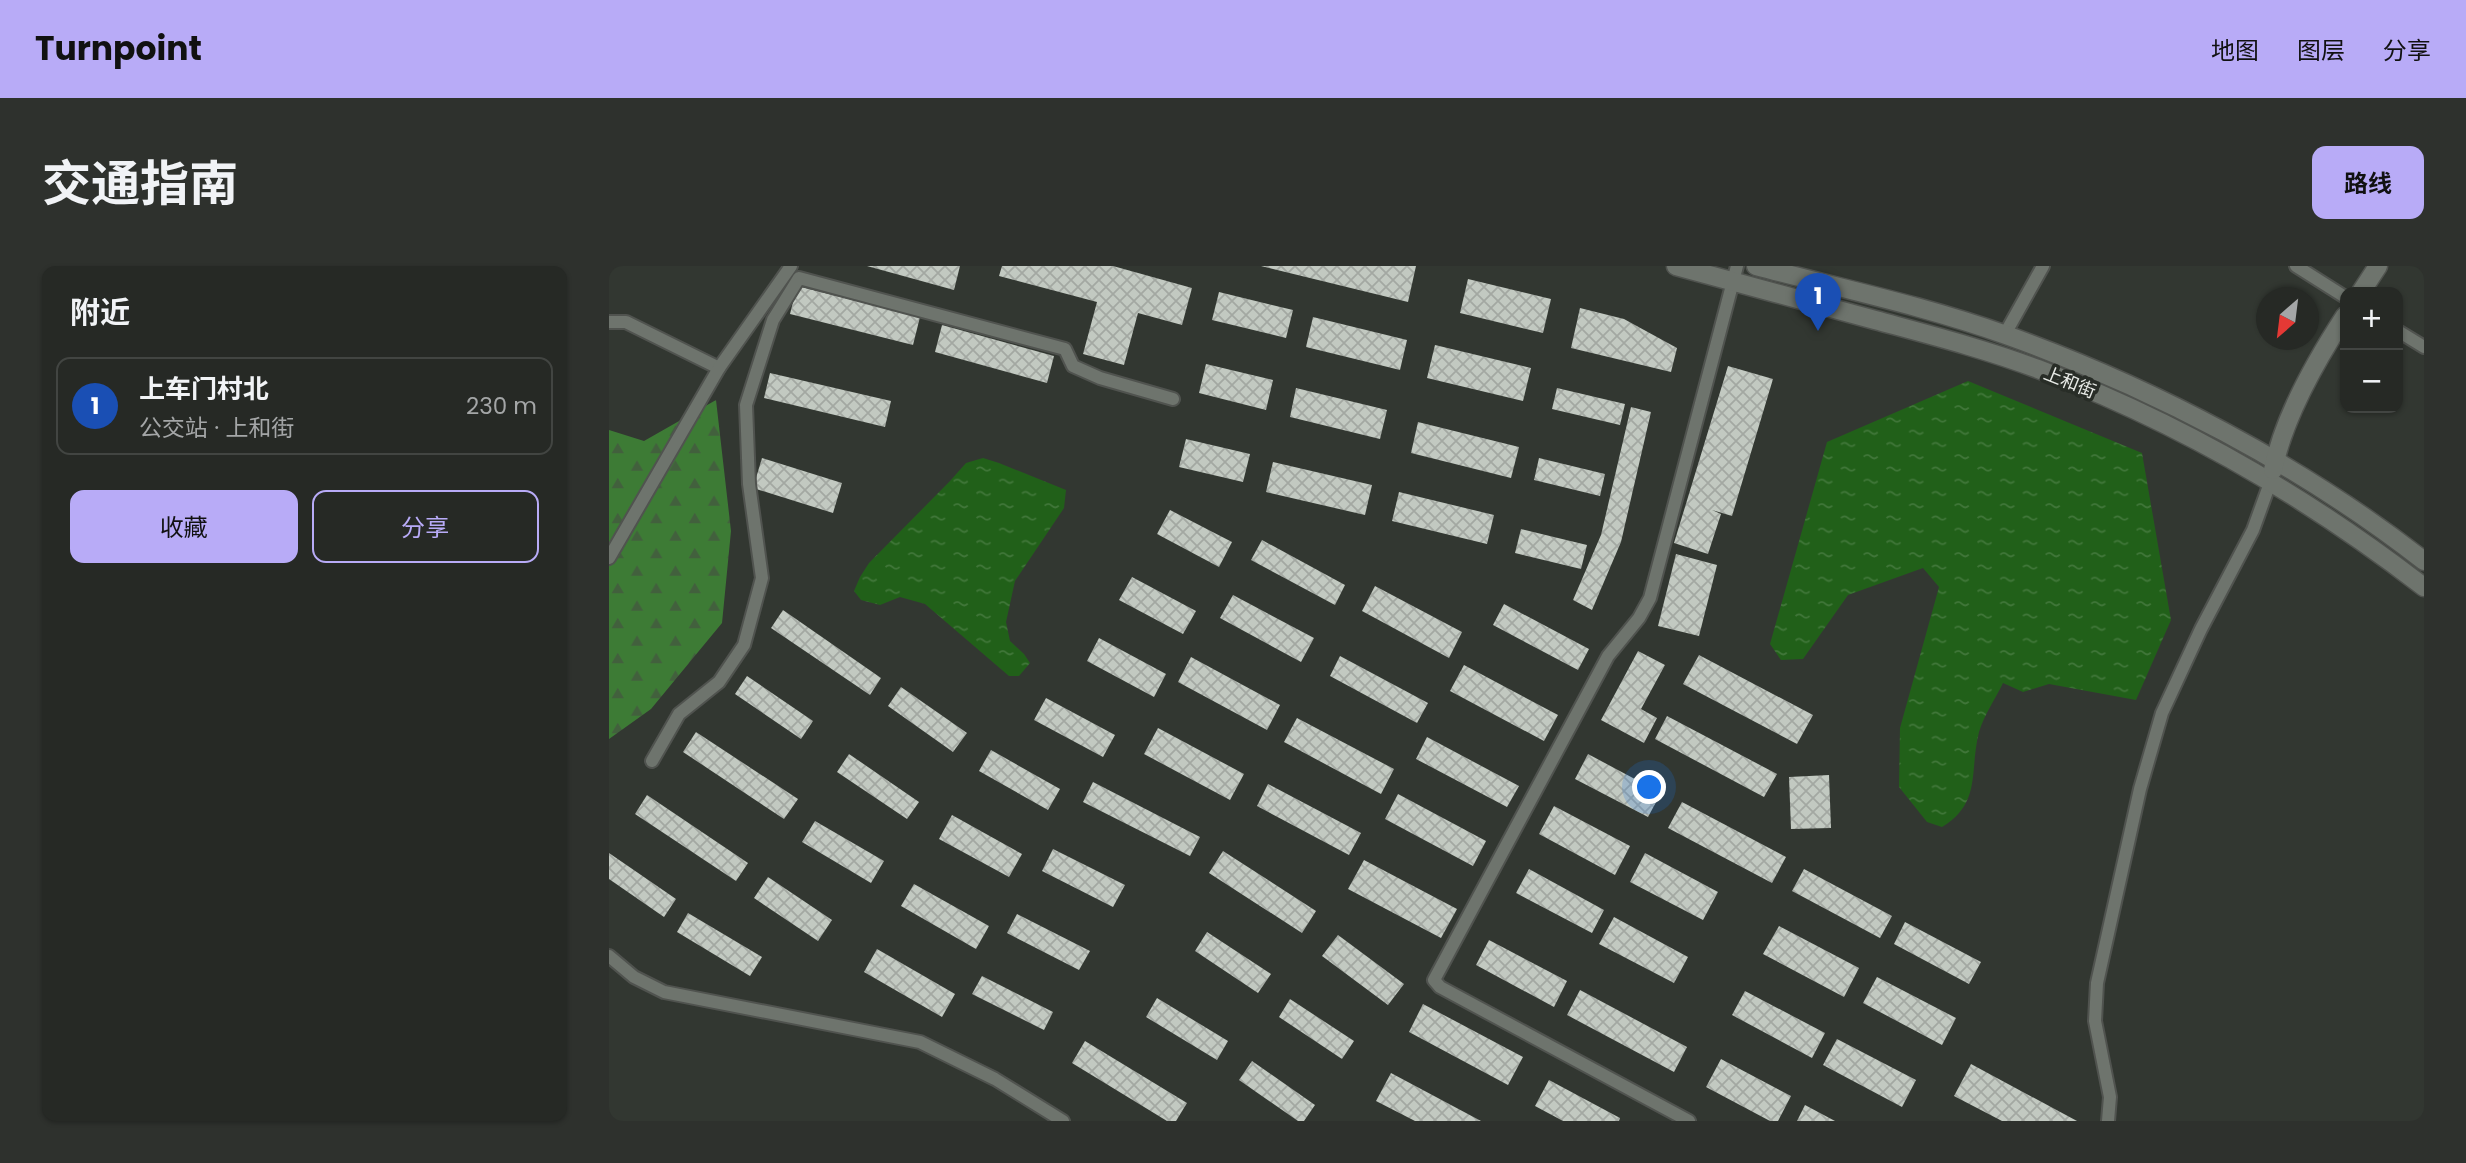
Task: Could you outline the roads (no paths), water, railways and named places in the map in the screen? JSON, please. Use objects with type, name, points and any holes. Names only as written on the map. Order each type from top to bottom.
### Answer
[{"type":"street","points":[[609,558],[719,368],[791,266]]},
{"type":"street","name":"上和街","points":[[1676,266],[1736,274],[1952,341],[2036,369],[2103,396],[2156,421],[2270,483],[2330,520],[2424,587]]},
{"type":"street","name":"上和街","points":[[1756,266],[2005,334],[2081,363],[2275,461],[2349,506],[2424,561]]},
{"type":"street","points":[[2005,334],[2043,266]]},
{"type":"street","points":[[2296,266],[2340,294]]},
{"type":"street","points":[[2364,287],[2378,266]]},
{"type":"street","points":[[1689,1121],[1440,987],[1434,980],[1608,656],[1639,618],[1650,598],[1736,274]]},
{"type":"street","points":[[652,761],[679,714],[719,682],[744,645],[762,578],[749,484],[746,405],[773,320],[799,278],[1065,349],[1073,366],[1100,378],[1173,399]]},
{"type":"street","points":[[609,322],[626,322],[719,368]]},
{"type":"street","points":[[2108,1121],[2109,1097],[2095,1021],[2097,984],[2140,789],[2162,713],[2201,629],[2253,530],[2299,396],[2340,325]]},
{"type":"street","points":[[2403,334],[2424,347]]},
{"type":"street","points":[[609,956],[634,976],[664,992],[921,1042],[995,1079],[1063,1121]]},
{"type":"water","points":[[1968,381],[2142,453],[2171,620],[2136,700],[2049,684],[2023,692],[2003,683],[1979,732],[1969,797],[1955,818],[1942,827],[1927,822],[1899,787],[1900,728],[1939,587],[1923,568],[1848,595],[1803,659],[1781,660],[1770,644],[1827,442]]},
{"type":"water","points":[[983,458],[1066,490],[1064,508],[1015,581],[1006,622],[1010,641],[1030,663],[1019,676],[1009,676],[925,604],[900,597],[880,605],[861,600],[854,591],[869,563],[966,463]]},
{"type":"place","name":"上车门村北","points":[[1818,331]]}]
